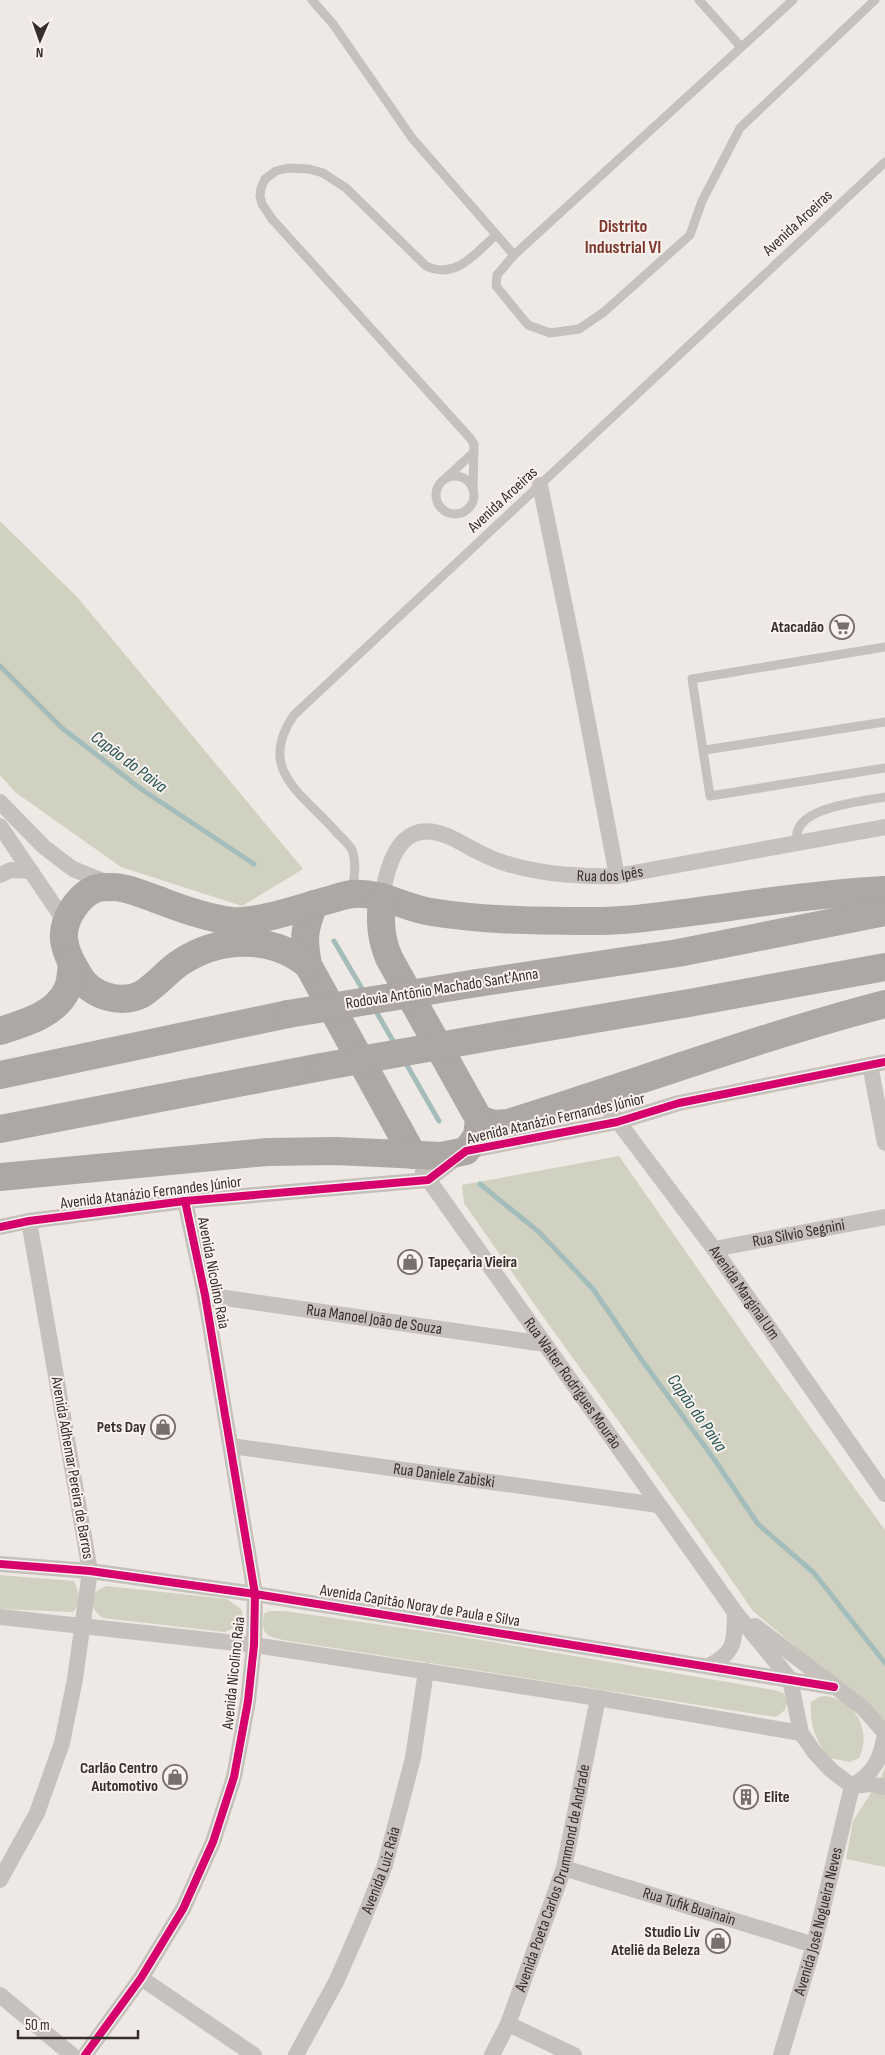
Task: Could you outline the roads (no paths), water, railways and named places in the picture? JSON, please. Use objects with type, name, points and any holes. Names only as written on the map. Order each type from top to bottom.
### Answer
[{"type":"highway","points":[[308,965],[297,956],[274,947],[231,942],[214,946],[182,962],[141,994],[129,998],[114,998],[99,995],[85,985],[68,956],[64,938],[66,924],[74,908],[85,895],[97,888],[117,886],[196,913],[233,921],[261,918],[352,894],[382,897],[427,912],[470,918],[584,921],[648,919],[724,908],[885,890]]},
{"type":"highway","points":[[0,1177],[268,1152],[336,1151],[441,1156],[466,1151],[477,1136],[478,1119],[389,958],[382,941],[380,918],[382,897]]},
{"type":"highway","points":[[314,904],[305,929],[308,965],[413,1155]]},
{"type":"highway","name":"Rodovia Antônio Machado Sant'Anna","points":[[0,1075],[288,1014],[678,953],[885,912]]},
{"type":"highway","points":[[0,1031],[35,1019],[58,1004],[68,988],[72,963]]},
{"type":"highway","points":[[0,1130],[321,1067],[689,1003],[885,966]]},
{"type":"highway","points":[[478,1119],[494,1124],[508,1123],[696,1062],[885,1004]]},
{"type":"street","points":[[540,485],[577,665],[617,876]]},
{"type":"street","points":[[0,802],[44,847],[73,869],[117,886]]},
{"type":"street","points":[[0,826],[5,845],[31,871],[66,924]]},
{"type":"street","name":"Rua dos Ipês","points":[[382,897],[386,871],[392,857],[402,842],[417,832],[433,832],[455,839],[473,850],[505,864],[573,877],[617,876],[885,827]]},
{"type":"street","points":[[5,845],[20,841],[44,847]]},
{"type":"street","points":[[0,875],[11,870],[31,871]]},
{"type":"street","points":[[878,1064],[885,1143]]},
{"type":"street","name":"Avenida Atanázio Fernandes Júnior","points":[[0,1227],[29,1221],[185,1201],[428,1180],[466,1151],[617,1122],[679,1103],[878,1064]]},
{"type":"street","name":"Avenida Marginal Um","points":[[598,1095],[714,1249],[885,1494]]},
{"type":"street","name":"Rua Walter Rodrigues Mourão","points":[[413,1155],[428,1180],[734,1611],[790,1679],[801,1732]]},
{"type":"street","name":"Avenida Nicolino Raia","points":[[85,2055],[141,1978],[183,1909],[213,1842],[234,1777],[248,1701],[254,1645],[255,1594],[231,1446],[185,1201]]},
{"type":"street","name":"Rua Silvio Segnini","points":[[714,1249],[885,1217]]},
{"type":"street","name":"Avenida Adhemar Pereira de Barros","points":[[0,1880],[37,1813],[62,1743],[84,1626],[90,1571],[29,1221]]},
{"type":"street","name":"Rua Manoel João de Souza","points":[[204,1295],[545,1344]]},
{"type":"street","name":"Rua Daniele Zabiski","points":[[231,1446],[658,1505]]},
{"type":"street","name":"Avenida Capitão Noray de Paula e Silva","points":[[0,1564],[90,1571],[255,1594],[834,1687]]},
{"type":"street","points":[[709,1666],[724,1658],[731,1649],[734,1636],[734,1611]]},
{"type":"street","name":"Rua Walter Rodrigues Mourão","points":[[734,1611],[862,1707],[885,1733]]},
{"type":"street","points":[[0,1617],[254,1645],[598,1698],[801,1732],[814,1753],[831,1770],[852,1786],[869,1784],[885,1787]]},
{"type":"street","name":"Avenida Luiz Raia","points":[[296,2055],[336,1982],[385,1865],[413,1758],[426,1671]]},
{"type":"street","name":"Avenida Poeta Carlos Drummond de Andrade","points":[[492,2055],[508,2024],[564,1868],[598,1698]]},
{"type":"street","points":[[852,1786],[865,1779],[876,1765],[882,1752],[885,1733]]},
{"type":"street","name":"Avenida José Nogueira Neves","points":[[781,2055],[814,1945],[852,1786]]},
{"type":"street","name":"Rua Tufik Buainain","points":[[564,1868],[814,1945]]},
{"type":"street","points":[[141,1978],[254,2055]]},
{"type":"street","points":[[0,1995],[72,2055]]},
{"type":"street","points":[[508,2024],[574,2055]]},
{"type":"lane","points":[[312,0],[333,24],[412,138],[514,256]]},
{"type":"lane","points":[[786,2],[741,47],[514,256],[497,275],[496,286],[528,325],[550,333],[579,329],[604,312],[690,235],[702,201],[740,128],[875,0]]},
{"type":"lane","points":[[704,2],[741,47]]},
{"type":"lane","name":"Avenida Aroeiras","points":[[352,894],[355,864],[352,849],[286,778],[280,756],[282,736],[294,715],[885,162]]},
{"type":"lane","points":[[474,452],[438,485],[436,497],[438,503],[447,512],[465,511],[473,501],[473,489],[474,452],[474,444],[272,219],[262,204],[261,188],[265,180],[276,170],[288,168],[310,169],[323,173],[346,188],[426,266],[434,270],[454,270],[496,235]]},
{"type":"lane","points":[[448,477],[460,476],[470,483],[473,489]]},
{"type":"lane","points":[[885,647],[692,680],[710,796],[885,768]]},
{"type":"lane","points":[[704,750],[885,722]]},
{"type":"lane","points":[[797,842],[796,833],[798,826],[821,810],[885,797]]},
{"type":"waterway","name":"Capão do Paiva","points":[[0,666],[62,728],[141,789],[254,864]]},
{"type":"waterway","points":[[334,941],[364,992]]},
{"type":"waterway","points":[[374,1008],[396,1046]]},
{"type":"waterway","points":[[404,1060],[439,1121]]},
{"type":"waterway","name":"Capão do Paiva","points":[[480,1184],[539,1232],[593,1289],[758,1524],[814,1573],[885,1663]]},
{"type":"place","name":"Atacadão","points":[[842,627]]},
{"type":"place","name":"Tapeçaria Vieira","points":[[410,1262]]},
{"type":"place","name":"Pets Day","points":[[163,1427]]},
{"type":"place","name":"Carlão Centro Automotivo","points":[[175,1777]]},
{"type":"place","name":"Elite","points":[[746,1797]]},
{"type":"place","name":"Studio Liv Ateliê da Beleza","points":[[718,1941]]},
{"type":"district","name":"Distrito Industrial VI","points":[[623,236]]}]
